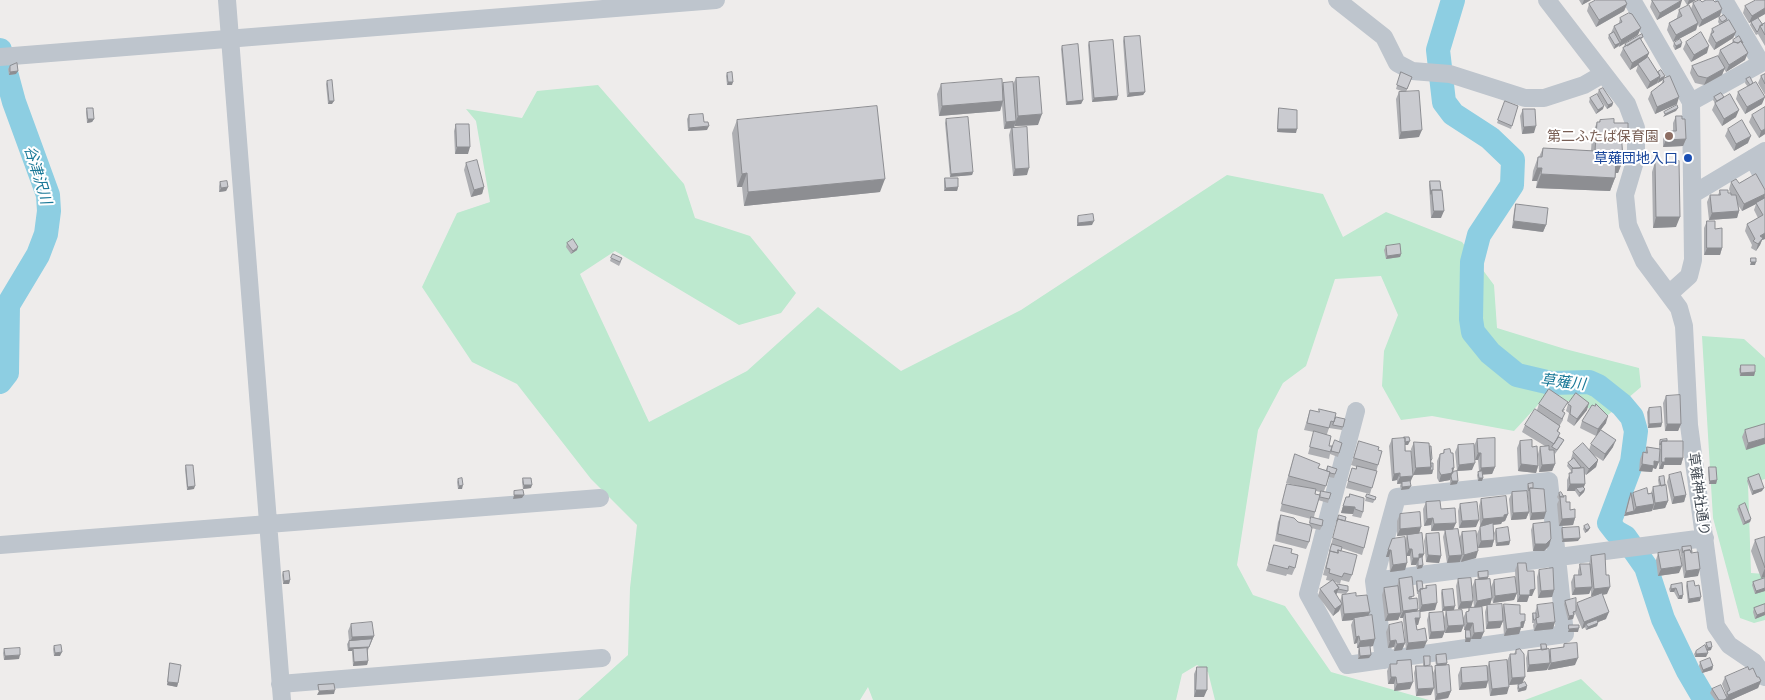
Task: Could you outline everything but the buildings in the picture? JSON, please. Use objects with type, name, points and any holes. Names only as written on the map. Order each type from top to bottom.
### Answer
[{"type":"street","points":[[228,0],[281,692],[602,658]]},
{"type":"street","points":[[0,57],[716,0]]},
{"type":"street","points":[[1337,0],[1384,37],[1397,63],[1412,71],[1441,74],[1525,98],[1544,98],[1584,85],[1603,74]]},
{"type":"street","name":"草薙神社通り","points":[[1547,0],[1627,104],[1636,128],[1636,158],[1625,195],[1628,225],[1644,260],[1670,293],[1679,308],[1684,326],[1689,425],[1716,626],[1729,645],[1759,656],[1765,677]]},
{"type":"street","points":[[1632,0],[1691,102],[1693,260],[1688,276],[1670,293]]},
{"type":"street","points":[[1691,102],[1763,62],[1724,0]]},
{"type":"street","points":[[1693,194],[1759,155],[1765,180]]},
{"type":"street","points":[[1356,410],[1308,594],[1347,665],[1384,660],[1565,634],[1559,557],[1550,481],[1397,498],[1374,581],[1384,660]]},
{"type":"street","points":[[0,545],[600,498]]},
{"type":"street","points":[[1374,581],[1705,538]]},
{"type":"green space","points":[[598,85],[684,184],[695,218],[750,236],[796,293],[781,313],[739,325],[615,251],[580,274],[649,422],[747,371],[818,307],[901,371],[1021,310],[1227,175],[1323,194],[1343,237],[1386,212],[1462,242],[1494,285],[1497,328],[1565,349],[1639,368],[1641,387],[1608,415],[1548,394],[1514,431],[1432,416],[1401,420],[1382,386],[1384,351],[1398,315],[1381,276],[1335,279],[1306,366],[1283,383],[1258,430],[1237,565],[1253,595],[1285,606],[1331,672],[1429,700],[1215,700],[1208,672],[1197,665],[1182,674],[1176,700],[873,700],[868,687],[860,700],[578,700],[628,655],[630,588],[637,525],[591,479],[517,384],[472,362],[422,287],[457,213],[490,202],[476,121],[466,109],[522,118],[537,91]]},
{"type":"green space","points":[[1702,336],[1744,339],[1765,358],[1765,479],[1748,484],[1751,573],[1765,574],[1765,620],[1754,623],[1740,618],[1713,518]]},
{"type":"green space","points":[[1581,679],[1603,700],[1525,700]]},
{"type":"waterway","name":"草薙川","points":[[1453,0],[1438,50],[1444,102],[1453,114],[1490,138],[1513,160],[1512,185],[1479,235],[1472,262],[1471,319],[1473,332],[1490,353],[1517,375],[1551,383],[1589,382],[1598,386],[1622,405],[1632,417],[1636,431],[1632,462],[1609,523],[1616,532],[1625,537],[1646,567],[1663,619],[1688,671],[1705,700]]},
{"type":"waterway","name":"谷津沢川","points":[[0,50],[14,102],[48,195],[49,211],[46,234],[38,255],[8,305],[7,373],[0,382]]},
{"type":"place","name":"第二ふたば保育園","points":[[1669,136]]},
{"type":"place","name":"草薙団地入口","points":[[1688,158]]}]
